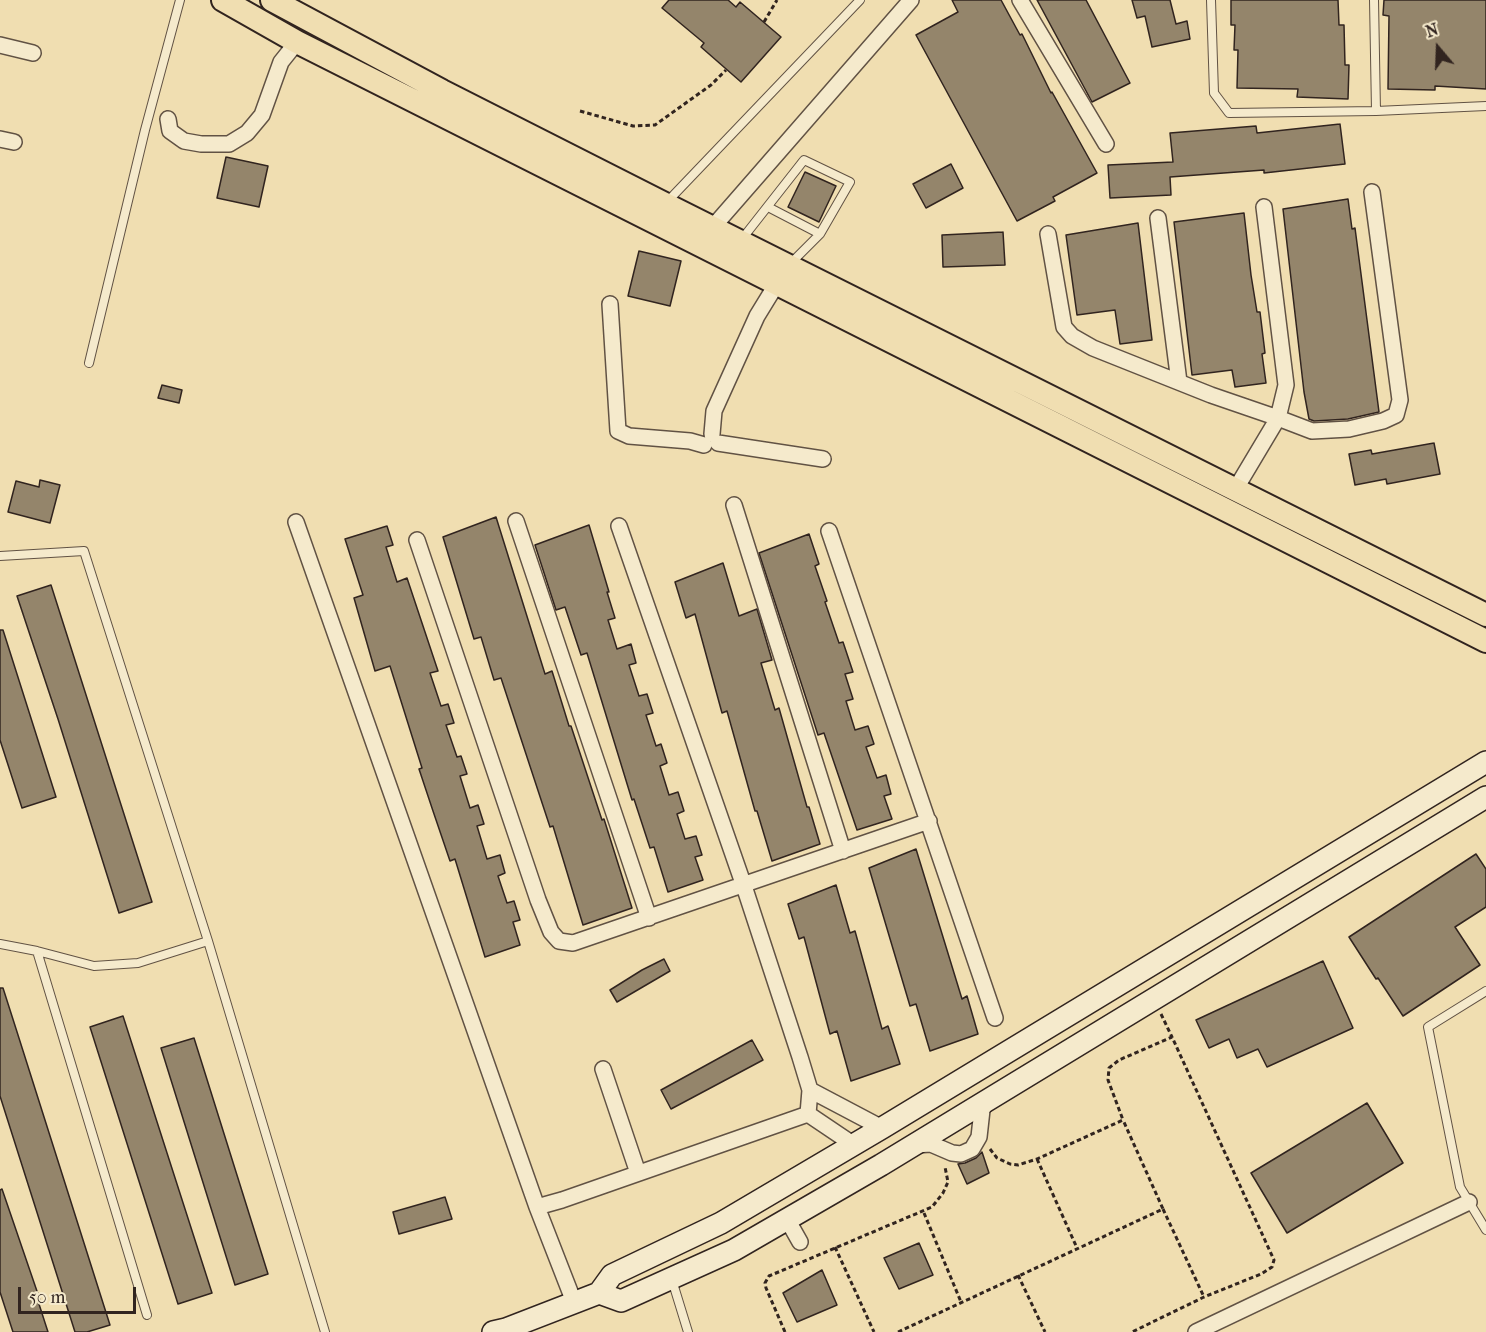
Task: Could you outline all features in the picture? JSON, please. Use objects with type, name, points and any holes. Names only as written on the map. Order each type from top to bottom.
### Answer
[{"type":"main road","points":[[223,0],[297,42],[1235,490],[1486,615]]},
{"type":"main road","points":[[272,0],[442,91],[741,240],[782,275],[1486,641]]},
{"type":"street","points":[[713,227],[912,0]]},
{"type":"street","points":[[1020,0],[1106,144]]},
{"type":"street","points":[[168,119],[171,131],[184,141],[201,144],[229,144],[247,133],[262,115],[280,62],[297,42]]},
{"type":"street","points":[[0,45],[33,53]]},
{"type":"street","points":[[1048,234],[1064,327],[1072,336],[1094,348],[1179,382],[1312,431],[1349,429],[1383,421],[1396,415],[1400,400],[1372,192]]},
{"type":"street","points":[[1235,490],[1278,418],[1286,385],[1264,207]]},
{"type":"street","points":[[1158,218],[1179,382]]},
{"type":"street","points":[[711,440],[714,411],[757,316],[782,275]]},
{"type":"street","points":[[610,304],[618,431],[629,436],[690,441],[711,440],[823,459]]},
{"type":"street","points":[[734,505],[843,851]]},
{"type":"street","points":[[516,521],[649,918]]},
{"type":"street","points":[[296,522],[537,1207],[574,1302]]},
{"type":"street","points":[[619,526],[744,886],[810,1089],[808,1114]]},
{"type":"street","points":[[829,531],[995,1018]]},
{"type":"street","points":[[417,540],[538,900],[551,932],[559,941],[573,943],[929,821]]},
{"type":"street","points":[[501,1331],[599,1293],[612,1275],[721,1223],[854,1145],[1486,762]]},
{"type":"street","points":[[599,1293],[621,1301],[734,1250],[912,1145],[1486,796]]},
{"type":"street","points":[[603,1069],[638,1173]]},
{"type":"street","points":[[810,1089],[882,1128]]},
{"type":"street","points":[[912,1145],[931,1144],[945,1151],[971,1152],[979,1137],[982,1110],[989,1098]]},
{"type":"street","points":[[537,1207],[808,1114]]},
{"type":"street","points":[[808,1114],[854,1145]]},
{"type":"street","points":[[1196,1332],[1469,1202]]},
{"type":"street","points":[[787,1219],[800,1242]]},
{"type":"lane","points":[[89,363],[145,130],[180,0]]},
{"type":"lane","points":[[665,204],[860,0]]},
{"type":"lane","points":[[1212,0],[1214,93],[1228,113],[1376,111],[1486,106]]},
{"type":"lane","points":[[1374,0],[1376,111]]},
{"type":"lane","points":[[741,240],[804,160],[850,182],[820,234],[782,275]]},
{"type":"lane","points":[[768,207],[820,234]]},
{"type":"lane","points":[[0,556],[84,551],[208,941],[325,1332]]},
{"type":"lane","points":[[0,944],[94,966],[138,963],[208,941]]},
{"type":"lane","points":[[37,951],[147,1315]]},
{"type":"lane","points":[[1486,991],[1428,1026],[1460,1187],[1486,1230]]},
{"type":"lane","points":[[671,1279],[688,1332]]},
{"type":"path","points":[[764,22],[777,0]]},
{"type":"path","points":[[580,111],[633,126],[655,125],[711,85],[726,70]]},
{"type":"path","points":[[1131,1332],[1204,1297],[1262,1274],[1272,1266],[1274,1260],[1153,998]]},
{"type":"path","points":[[1172,1037],[1119,1060],[1109,1068],[1108,1080],[1163,1209],[1204,1297]]},
{"type":"path","points":[[971,1152],[1018,1165],[1037,1159],[1124,1119]]},
{"type":"path","points":[[1037,1159],[1077,1248]]},
{"type":"path","points":[[785,1332],[766,1288],[767,1279],[773,1274],[835,1247],[933,1208],[944,1193],[948,1182],[945,1164]]},
{"type":"path","points":[[898,1332],[1163,1209]]},
{"type":"path","points":[[924,1213],[961,1303]]},
{"type":"path","points":[[835,1247],[873,1332]]},
{"type":"path","points":[[1018,1275],[1045,1332]]},
{"type":"building","points":[[669,0],[728,0],[736,7],[740,2],[781,37],[741,82],[701,47],[704,43],[662,8]]},
{"type":"building","points":[[952,0],[1001,0],[1020,35],[1022,34],[1051,93],[1097,173],[1053,197],[1055,201],[1017,221],[916,35],[958,12]]},
{"type":"building","points":[[1037,0],[1086,0],[1130,83],[1092,102]]},
{"type":"building","points":[[1132,0],[1170,0],[1176,24],[1187,21],[1190,39],[1152,47],[1145,16],[1137,18]]},
{"type":"building","points":[[1231,0],[1338,0],[1339,25],[1344,25],[1345,65],[1349,65],[1348,99],[1297,97],[1298,89],[1237,88],[1238,50],[1234,50],[1235,25],[1231,25]]},
{"type":"building","points":[[1384,0],[1486,0],[1486,89],[1435,86],[1435,90],[1388,89],[1389,16],[1383,15]]},
{"type":"building","points":[[1340,124],[1345,164],[1264,173],[1264,170],[1170,177],[1171,195],[1110,198],[1108,165],[1173,162],[1170,133],[1256,126],[1257,133]]},
{"type":"building","points":[[226,157],[268,166],[259,207],[217,198]]},
{"type":"building","points":[[951,164],[963,188],[926,208],[913,184]]},
{"type":"building","points":[[805,172],[836,186],[819,222],[788,207]]},
{"type":"building","points":[[1348,199],[1352,229],[1355,228],[1379,412],[1348,419],[1314,421],[1309,419],[1304,392],[1283,209]]},
{"type":"building","points":[[1244,213],[1251,275],[1257,312],[1260,312],[1266,383],[1235,387],[1232,370],[1192,375],[1174,222]]},
{"type":"building","points":[[1138,223],[1152,340],[1120,344],[1115,310],[1077,315],[1066,235]]},
{"type":"building","points":[[1003,232],[1005,265],[943,267],[942,235]]},
{"type":"building","points":[[639,251],[681,261],[670,306],[628,296]]},
{"type":"building","points":[[162,385],[182,390],[179,403],[158,398]]},
{"type":"building","points":[[1434,443],[1440,474],[1387,484],[1386,479],[1355,485],[1349,454],[1371,450],[1372,454]]},
{"type":"building","points":[[40,480],[60,485],[50,523],[8,512],[16,481],[39,487]]},
{"type":"building","points":[[496,517],[545,674],[552,671],[602,820],[604,819],[632,908],[583,925],[553,826],[550,827],[501,678],[494,680],[481,637],[474,639],[443,537]]},
{"type":"building","points":[[589,525],[615,618],[608,620],[617,649],[631,644],[636,663],[629,665],[639,696],[647,694],[653,713],[646,715],[656,746],[661,744],[667,763],[660,766],[669,795],[678,792],[684,811],[677,814],[685,839],[696,836],[702,855],[695,857],[703,880],[668,892],[654,847],[650,848],[634,799],[632,800],[587,653],[581,655],[565,607],[556,610],[535,545]]},
{"type":"building","points":[[387,526],[393,545],[386,547],[397,582],[407,578],[438,671],[430,673],[441,706],[448,704],[454,723],[446,725],[457,757],[461,756],[467,774],[460,776],[470,808],[478,805],[484,824],[477,826],[487,859],[500,855],[505,873],[498,876],[507,903],[514,901],[520,920],[513,922],[520,945],[485,957],[455,859],[450,861],[419,769],[422,768],[390,666],[375,671],[354,598],[363,595],[345,539]]},
{"type":"building","points":[[809,534],[819,564],[815,566],[827,601],[825,602],[839,643],[843,642],[853,672],[845,674],[853,699],[846,701],[855,730],[868,726],[874,744],[866,747],[877,778],[886,775],[891,794],[884,796],[892,819],[857,830],[824,733],[818,735],[759,553]]},
{"type":"building","points":[[723,563],[739,616],[757,609],[772,660],[761,663],[775,710],[779,708],[820,844],[772,861],[757,811],[755,811],[727,711],[722,713],[695,614],[686,618],[675,582]]},
{"type":"building","points":[[51,585],[152,902],[119,913],[17,596]]},
{"type":"building","points":[[0,630],[3,630],[56,797],[22,808],[0,740]]},
{"type":"building","points":[[916,849],[962,999],[967,996],[978,1034],[930,1051],[916,1004],[910,1006],[869,868]]},
{"type":"building","points":[[1476,854],[1486,869],[1486,907],[1455,927],[1480,965],[1403,1016],[1349,937]]},
{"type":"building","points":[[836,885],[850,933],[855,931],[882,1029],[888,1026],[900,1064],[851,1081],[837,1031],[830,1034],[804,937],[799,939],[788,904]]},
{"type":"building","points":[[664,959],[670,971],[617,1002],[610,990]]},
{"type":"building","points":[[1323,961],[1353,1028],[1267,1067],[1258,1049],[1237,1058],[1229,1039],[1209,1048],[1196,1020]]},
{"type":"building","points":[[0,988],[3,988],[110,1325],[87,1332],[75,1332],[0,1096]]},
{"type":"building","points":[[123,1016],[212,1293],[178,1304],[90,1027]]},
{"type":"building","points":[[194,1038],[268,1274],[235,1285],[161,1048]]},
{"type":"building","points":[[752,1040],[763,1060],[671,1109],[661,1090]]},
{"type":"building","points":[[1367,1103],[1403,1163],[1287,1233],[1251,1173]]},
{"type":"building","points":[[982,1152],[989,1173],[967,1184],[958,1164],[976,1158]]},
{"type":"building","points":[[2,1189],[40,1300],[38,1301],[48,1332],[13,1332],[0,1292],[0,1190]]},
{"type":"building","points":[[445,1197],[452,1219],[399,1234],[393,1212]]},
{"type":"building","points":[[919,1243],[933,1275],[899,1289],[884,1258]]},
{"type":"building","points":[[822,1270],[837,1305],[797,1322],[783,1293]]}]
